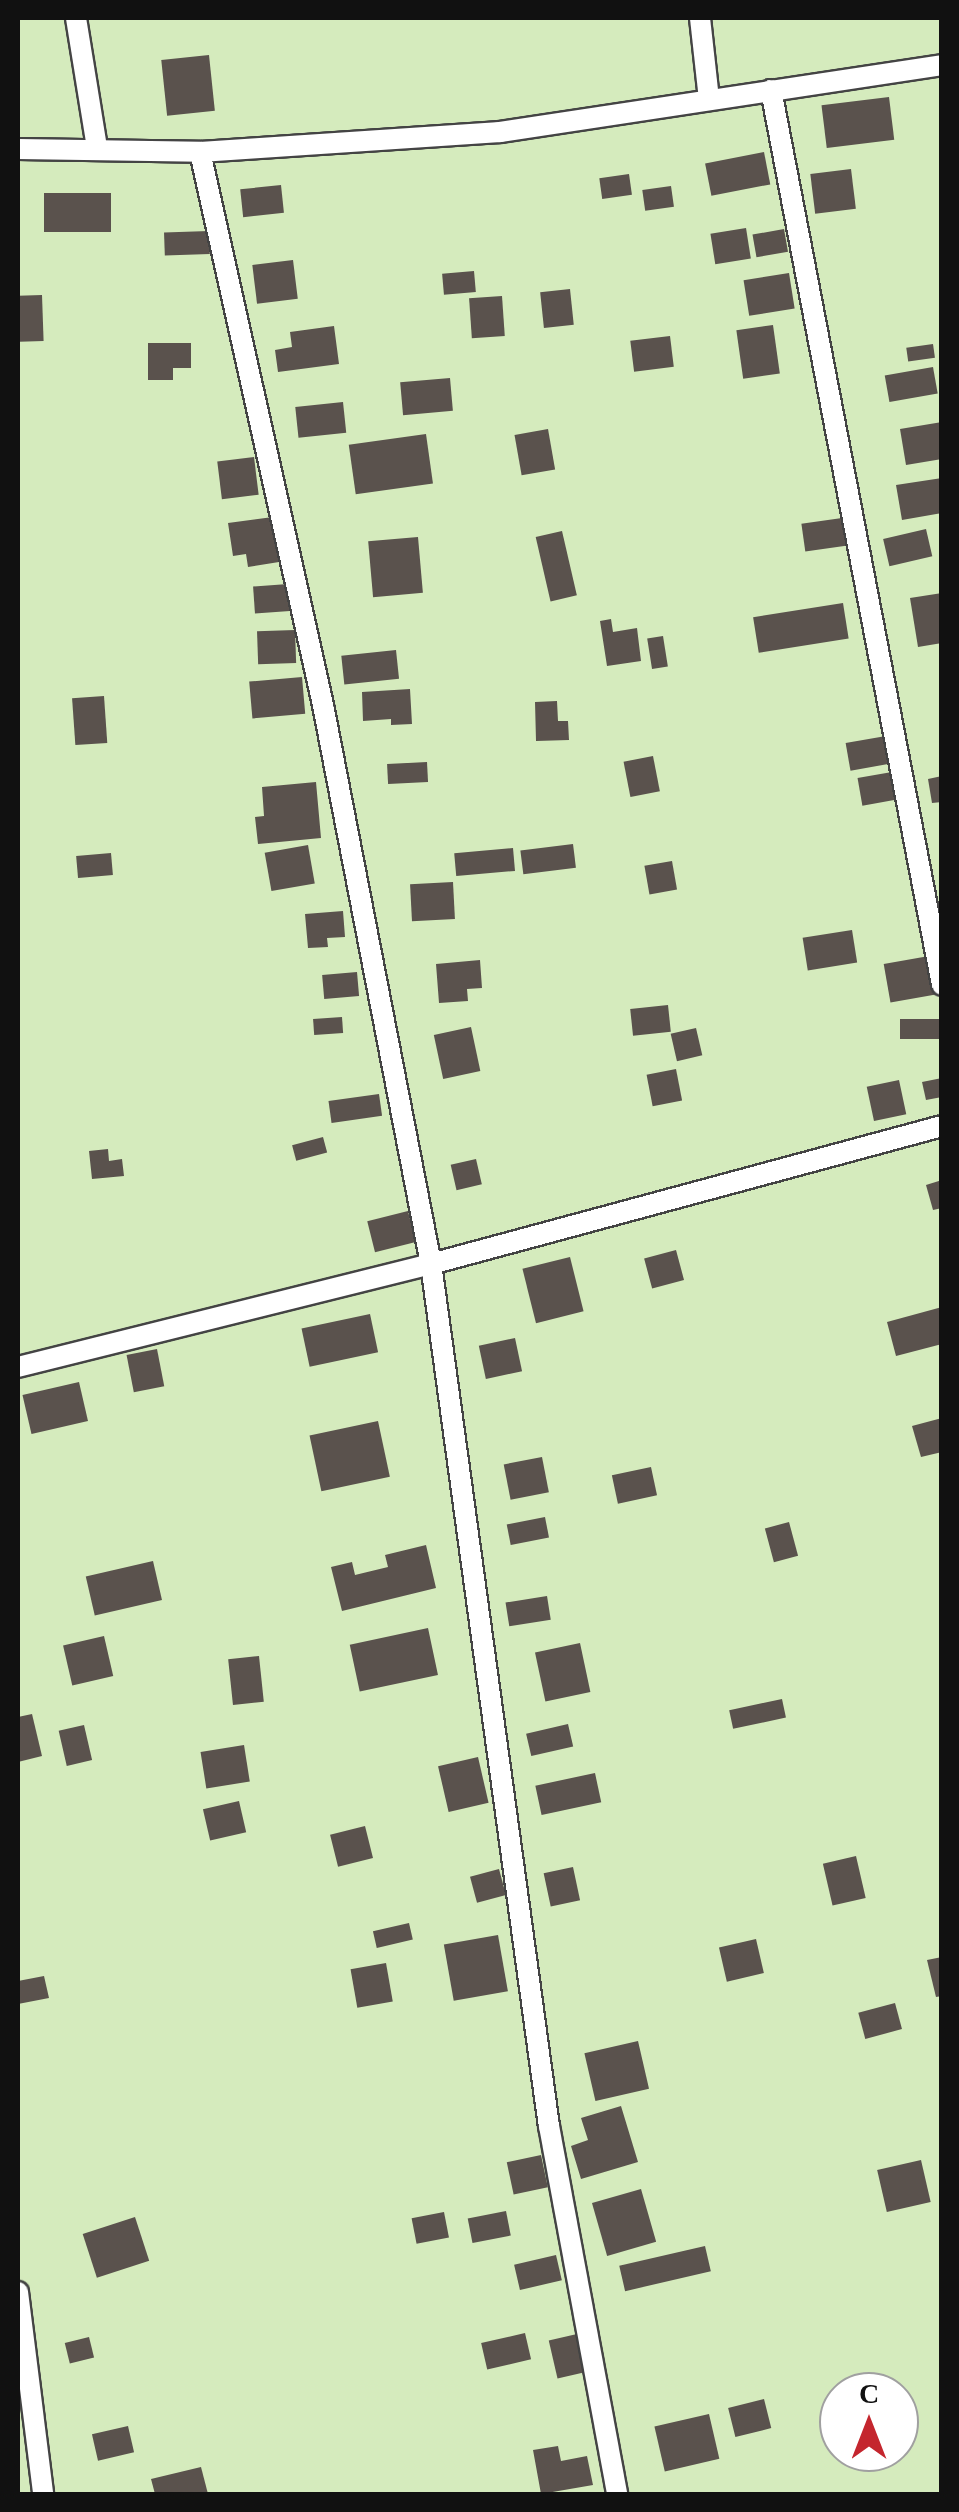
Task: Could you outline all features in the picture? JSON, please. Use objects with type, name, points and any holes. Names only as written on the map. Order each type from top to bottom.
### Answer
[{"type":"lane","points":[[76,18],[97,148]]},
{"type":"lane","points":[[700,18],[709,99]]},
{"type":"lane","points":[[18,149],[200,152],[500,132],[942,66]]},
{"type":"lane","points":[[771,90],[942,985]]},
{"type":"lane","points":[[200,152],[323,705],[432,1264],[549,2126],[617,2494]]},
{"type":"lane","points":[[18,1367],[432,1264],[942,1126]]},
{"type":"lane","points":[[18,2292],[43,2494]]},
{"type":"green space","points":[[18,18],[941,18],[941,2494],[18,2494]]},
{"type":"building","points":[[209,55],[215,111],[167,116],[161,60]]},
{"type":"building","points":[[889,97],[894,140],[827,148],[822,105]]},
{"type":"building","points":[[764,152],[770,184],[711,196],[705,163]]},
{"type":"building","points":[[851,169],[856,209],[815,214],[810,174]]},
{"type":"building","points":[[629,174],[632,195],[602,199],[599,178]]},
{"type":"building","points":[[281,185],[284,213],[243,217],[240,189]]},
{"type":"building","points":[[671,186],[674,207],[645,211],[642,190]]},
{"type":"building","points":[[44,193],[111,193],[111,232],[44,232]]},
{"type":"building","points":[[746,228],[751,259],[715,264],[710,234]]},
{"type":"building","points":[[784,229],[788,252],[756,257],[752,235]]},
{"type":"building","points":[[209,231],[210,254],[165,256],[164,233]]},
{"type":"building","points":[[293,260],[298,299],[257,304],[252,265]]},
{"type":"building","points":[[474,271],[476,292],[444,295],[442,274]]},
{"type":"building","points":[[789,273],[795,309],[749,316],[744,280]]},
{"type":"building","points":[[570,289],[574,325],[544,328],[540,292]]},
{"type":"building","points":[[42,295],[44,341],[20,342],[18,296]]},
{"type":"building","points":[[502,296],[505,336],[472,338],[469,298]]},
{"type":"building","points":[[773,325],[780,374],[743,379],[736,330]]},
{"type":"building","points":[[334,326],[339,364],[278,372],[275,350],[292,347],[290,332]]},
{"type":"building","points":[[670,336],[674,367],[634,372],[630,341]]},
{"type":"building","points":[[148,343],[191,343],[191,368],[173,368],[173,380],[148,380]]},
{"type":"building","points":[[933,344],[935,358],[908,362],[906,348]]},
{"type":"building","points":[[933,367],[938,394],[889,402],[885,376]]},
{"type":"building","points":[[450,378],[453,411],[403,415],[400,382]]},
{"type":"building","points":[[343,402],[346,433],[299,438],[295,407]]},
{"type":"building","points":[[942,422],[942,459],[906,465],[900,429]]},
{"type":"building","points":[[548,429],[555,469],[522,475],[515,435]]},
{"type":"building","points":[[426,434],[433,484],[356,494],[349,445]]},
{"type":"building","points":[[254,457],[259,495],[222,499],[217,462]]},
{"type":"building","points":[[942,478],[942,513],[902,520],[896,485]]},
{"type":"building","points":[[273,517],[279,562],[248,567],[246,554],[233,556],[228,523]]},
{"type":"building","points":[[842,518],[846,546],[805,551],[801,524]]},
{"type":"building","points":[[926,529],[932,556],[889,566],[883,539]]},
{"type":"building","points":[[562,531],[577,595],[551,601],[536,537]]},
{"type":"building","points":[[418,537],[423,593],[373,597],[368,541]]},
{"type":"building","points":[[288,584],[290,611],[255,613],[253,586]]},
{"type":"building","points":[[942,593],[942,643],[918,647],[910,598]]},
{"type":"building","points":[[843,603],[849,639],[759,653],[753,617]]},
{"type":"building","points":[[611,619],[613,632],[637,628],[641,661],[607,666],[600,621]]},
{"type":"building","points":[[295,630],[296,663],[258,664],[257,631]]},
{"type":"building","points":[[663,636],[668,667],[652,669],[647,639]]},
{"type":"building","points":[[396,650],[399,679],[344,685],[341,656]]},
{"type":"building","points":[[302,677],[305,714],[252,718],[249,682]]},
{"type":"building","points":[[410,689],[412,724],[391,725],[391,719],[363,721],[362,692]]},
{"type":"building","points":[[104,696],[107,743],[75,745],[72,698]]},
{"type":"building","points":[[557,701],[558,721],[568,721],[569,740],[536,741],[535,702]]},
{"type":"building","points":[[886,736],[891,764],[850,771],[846,743]]},
{"type":"building","points":[[653,756],[660,791],[630,797],[624,762]]},
{"type":"building","points":[[427,762],[428,782],[388,784],[387,764]]},
{"type":"building","points":[[892,772],[897,800],[862,806],[858,778]]},
{"type":"building","points":[[942,776],[942,802],[932,803],[928,779]]},
{"type":"building","points":[[316,782],[321,838],[258,844],[255,817],[264,816],[262,787]]},
{"type":"building","points":[[573,844],[576,868],[523,874],[520,850]]},
{"type":"building","points":[[308,845],[315,883],[271,891],[265,853]]},
{"type":"building","points":[[513,848],[515,871],[456,876],[454,853]]},
{"type":"building","points":[[111,853],[113,875],[78,878],[76,856]]},
{"type":"building","points":[[672,861],[677,890],[649,894],[644,866]]},
{"type":"building","points":[[453,882],[455,919],[412,921],[410,884]]},
{"type":"building","points":[[343,911],[345,937],[327,938],[328,947],[308,948],[305,914]]},
{"type":"building","points":[[852,930],[857,963],[808,970],[803,938]]},
{"type":"building","points":[[929,956],[936,994],[890,1002],[884,964]]},
{"type":"building","points":[[480,960],[482,988],[467,989],[468,1001],[439,1003],[436,964]]},
{"type":"building","points":[[357,972],[359,996],[324,999],[322,975]]},
{"type":"building","points":[[668,1005],[671,1032],[633,1036],[630,1009]]},
{"type":"building","points":[[342,1017],[343,1033],[314,1035],[313,1019]]},
{"type":"building","points":[[900,1019],[942,1019],[942,1039],[900,1039]]},
{"type":"building","points":[[471,1027],[480,1071],[443,1079],[434,1035]]},
{"type":"building","points":[[696,1028],[702,1055],[677,1061],[671,1034]]},
{"type":"building","points":[[676,1069],[682,1100],[653,1106],[647,1075]]},
{"type":"building","points":[[942,1078],[942,1097],[926,1100],[922,1082]]},
{"type":"building","points":[[899,1080],[906,1114],[874,1121],[867,1087]]},
{"type":"building","points":[[379,1094],[382,1116],[332,1123],[328,1101]]},
{"type":"building","points":[[323,1137],[327,1152],[296,1161],[292,1145]]},
{"type":"building","points":[[108,1149],[109,1161],[122,1159],[124,1176],[92,1179],[89,1151]]},
{"type":"building","points":[[476,1159],[482,1184],[457,1190],[451,1165]]},
{"type":"building","points":[[942,1180],[942,1208],[933,1210],[926,1185]]},
{"type":"building","points":[[408,1211],[416,1242],[375,1252],[367,1221]]},
{"type":"building","points":[[676,1250],[684,1280],[652,1288],[644,1259]]},
{"type":"building","points":[[570,1257],[584,1311],[536,1323],[522,1269]]},
{"type":"building","points":[[942,1307],[942,1344],[896,1356],[887,1322]]},
{"type":"building","points":[[370,1314],[378,1352],[310,1367],[302,1329]]},
{"type":"building","points":[[515,1338],[522,1371],[486,1379],[479,1346]]},
{"type":"building","points":[[157,1349],[164,1386],[134,1392],[127,1355]]},
{"type":"building","points":[[79,1382],[88,1421],[31,1434],[22,1395]]},
{"type":"building","points":[[942,1418],[942,1452],[921,1457],[912,1426]]},
{"type":"building","points":[[378,1421],[390,1477],[321,1491],[310,1436]]},
{"type":"building","points":[[542,1457],[549,1492],[511,1500],[504,1464]]},
{"type":"building","points":[[651,1467],[657,1495],[618,1504],[612,1475]]},
{"type":"building","points":[[545,1517],[549,1538],[511,1545],[507,1524]]},
{"type":"building","points":[[789,1522],[798,1556],[774,1562],[765,1528]]},
{"type":"building","points":[[426,1545],[436,1588],[342,1611],[331,1567],[352,1562],[355,1575],[388,1567],[385,1555]]},
{"type":"building","points":[[153,1561],[162,1600],[95,1615],[86,1577]]},
{"type":"building","points":[[547,1596],[551,1620],[509,1626],[506,1603]]},
{"type":"building","points":[[428,1628],[438,1675],[360,1692],[350,1645]]},
{"type":"building","points":[[104,1636],[113,1676],[72,1685],[63,1645]]},
{"type":"building","points":[[580,1643],[590,1692],[545,1701],[535,1653]]},
{"type":"building","points":[[259,1656],[264,1702],[233,1705],[228,1659]]},
{"type":"building","points":[[782,1699],[786,1718],[733,1729],[729,1710]]},
{"type":"building","points":[[32,1714],[42,1756],[18,1762],[18,1717]]},
{"type":"building","points":[[568,1724],[573,1746],[531,1756],[526,1734]]},
{"type":"building","points":[[84,1725],[92,1760],[67,1766],[59,1731]]},
{"type":"building","points":[[244,1745],[250,1782],[206,1788],[201,1752]]},
{"type":"building","points":[[478,1757],[489,1803],[449,1812],[438,1766]]},
{"type":"building","points":[[595,1773],[601,1802],[542,1815],[535,1786]]},
{"type":"building","points":[[239,1801],[246,1832],[210,1841],[203,1809]]},
{"type":"building","points":[[365,1826],[373,1858],[338,1867],[330,1835]]},
{"type":"building","points":[[856,1856],[866,1898],[833,1906],[823,1864]]},
{"type":"building","points":[[573,1867],[580,1900],[551,1906],[544,1873]]},
{"type":"building","points":[[499,1869],[506,1895],[477,1903],[470,1877]]},
{"type":"building","points":[[409,1923],[413,1940],[377,1948],[373,1931]]},
{"type":"building","points":[[498,1935],[508,1991],[454,2001],[444,1945]]},
{"type":"building","points":[[756,1939],[764,1973],[727,1982],[719,1948]]},
{"type":"building","points":[[942,1957],[942,1996],[936,1997],[927,1960]]},
{"type":"building","points":[[386,1963],[393,2001],[357,2008],[351,1969]]},
{"type":"building","points":[[44,1976],[49,1998],[18,2004],[18,1981]]},
{"type":"building","points":[[895,2003],[902,2029],[865,2039],[858,2013]]},
{"type":"building","points":[[638,2041],[649,2089],[595,2101],[584,2053]]},
{"type":"building","points":[[621,2106],[638,2162],[581,2179],[571,2146],[588,2140],[581,2118]]},
{"type":"building","points":[[541,2155],[548,2187],[514,2195],[507,2162]]},
{"type":"building","points":[[921,2160],[931,2202],[887,2212],[877,2170]]},
{"type":"building","points":[[641,2189],[656,2242],[607,2256],[592,2203]]},
{"type":"building","points":[[506,2211],[511,2236],[472,2243],[468,2218]]},
{"type":"building","points":[[444,2212],[449,2238],[417,2244],[412,2218]]},
{"type":"building","points":[[135,2217],[149,2261],[97,2278],[83,2234]]},
{"type":"building","points":[[705,2246],[711,2271],[625,2291],[619,2266]]},
{"type":"building","points":[[556,2255],[562,2280],[520,2290],[514,2265]]},
{"type":"building","points":[[525,2333],[531,2359],[487,2369],[481,2343]]},
{"type":"building","points":[[577,2334],[586,2372],[558,2379],[549,2341]]},
{"type":"building","points":[[89,2337],[94,2357],[70,2363],[65,2343]]},
{"type":"building","points":[[764,2399],[771,2428],[735,2437],[728,2408]]},
{"type":"building","points":[[709,2414],[719,2459],[665,2471],[654,2427]]},
{"type":"building","points":[[128,2426],[134,2452],[98,2461],[92,2434]]},
{"type":"building","points":[[558,2446],[561,2461],[587,2456],[593,2485],[541,2494],[533,2450]]},
{"type":"building","points":[[201,2467],[208,2494],[155,2494],[151,2479]]}]
